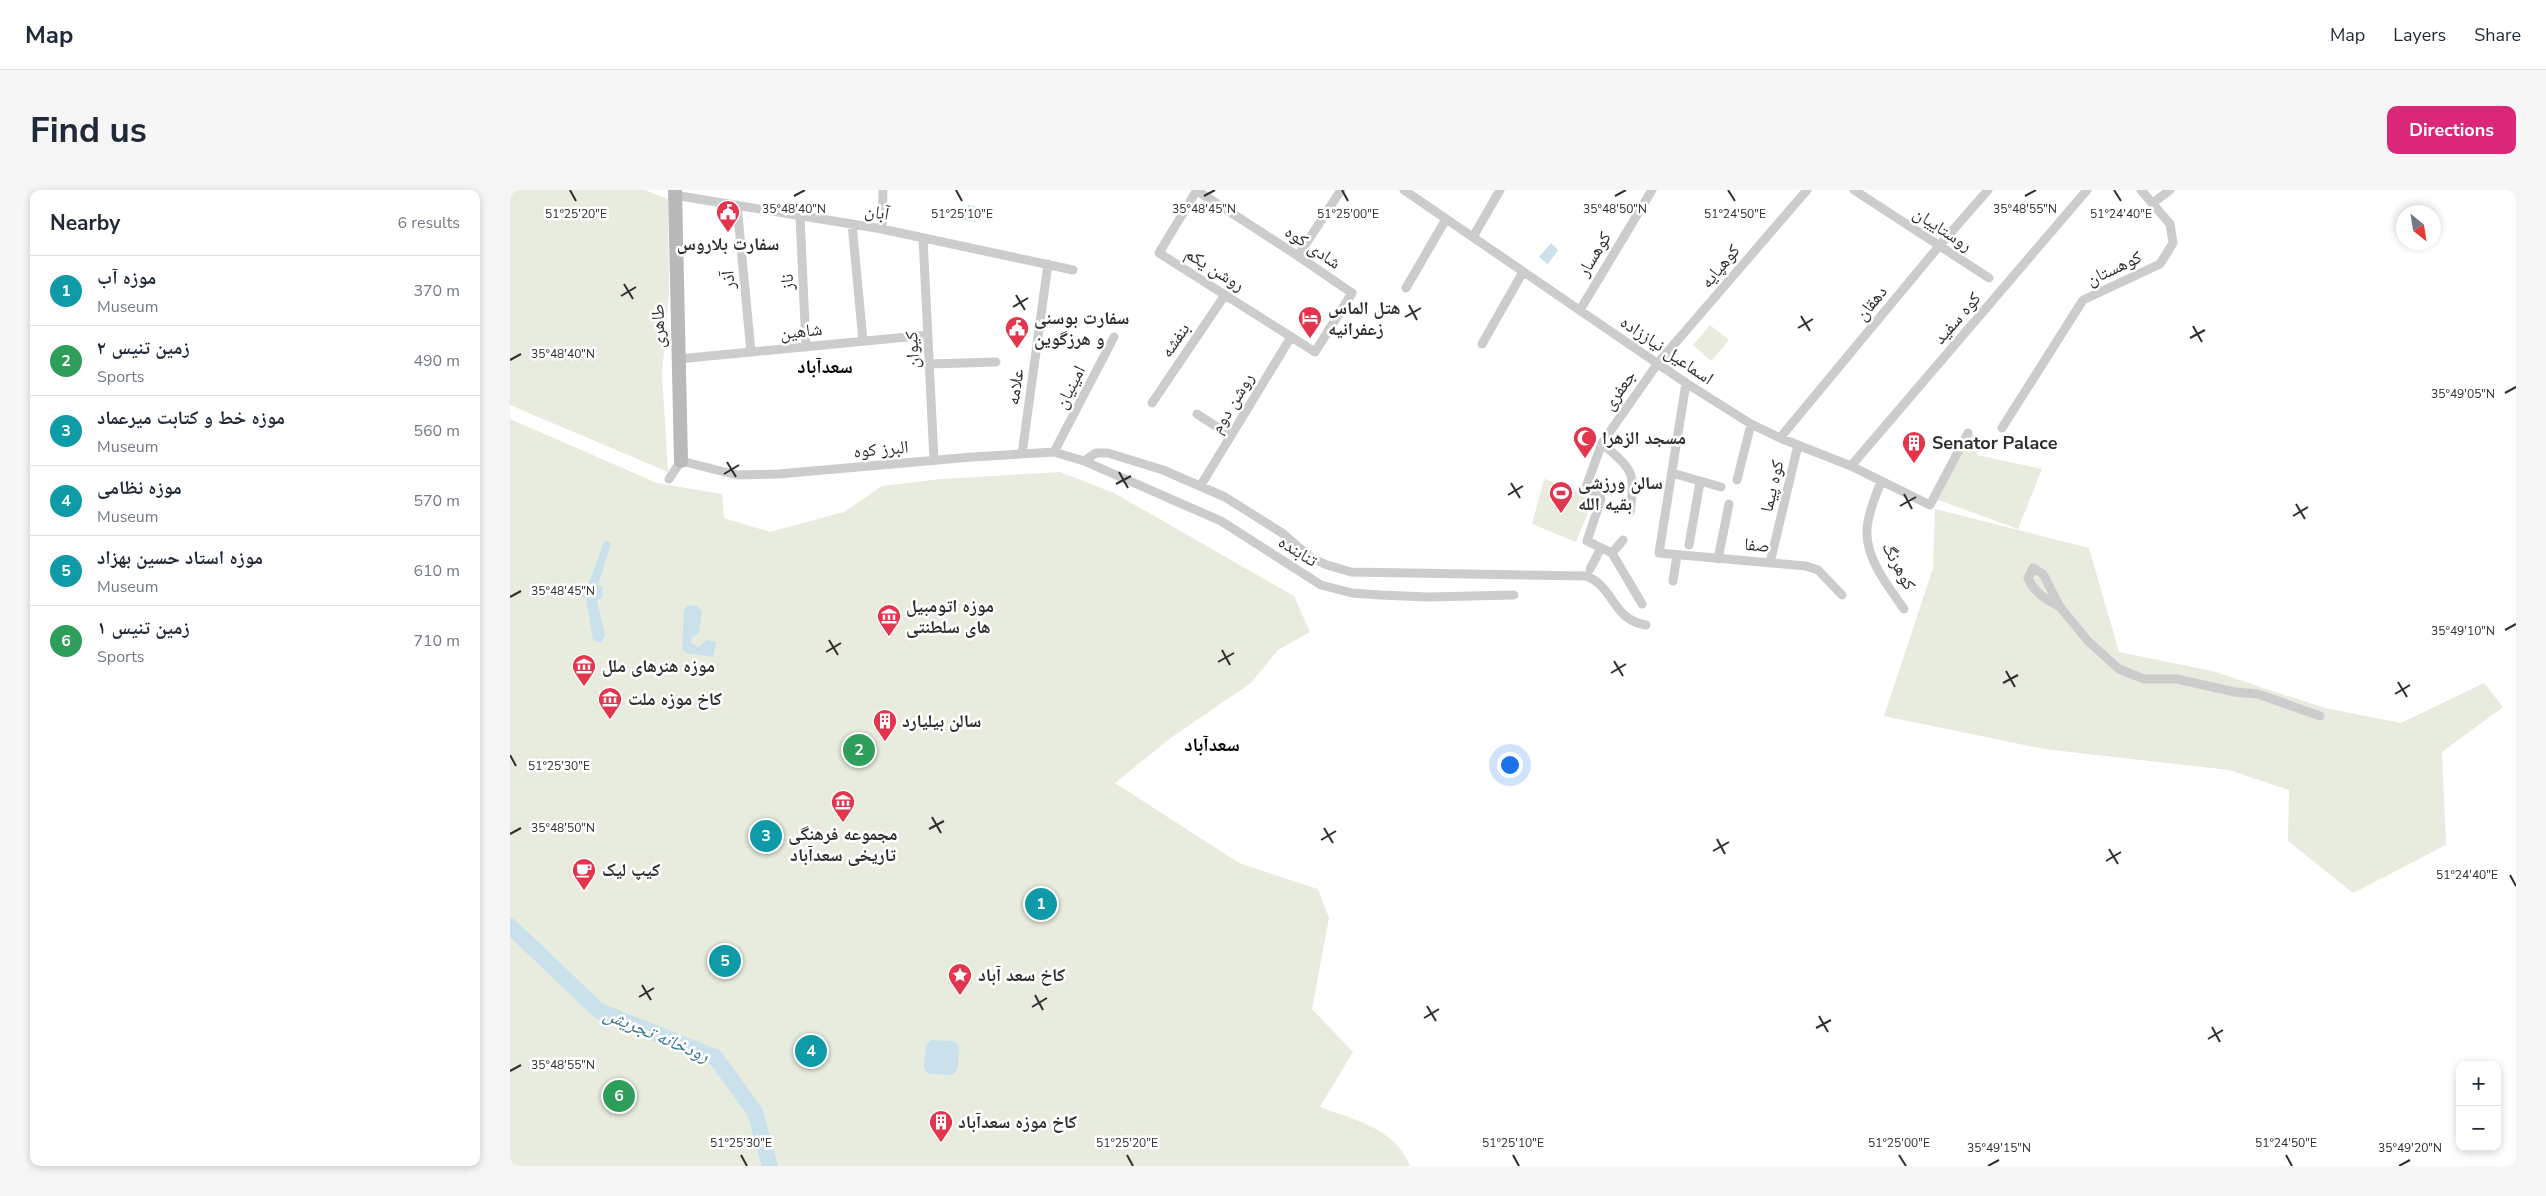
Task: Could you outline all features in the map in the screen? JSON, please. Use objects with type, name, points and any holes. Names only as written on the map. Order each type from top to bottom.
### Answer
[{"type":"street","points":[[882,229],[883,190]]},
{"type":"street","name":"شادی کوه","points":[[1196,190],[1352,293],[1315,352]]},
{"type":"street","name":"روشن یکم","points":[[1196,190],[1159,253],[1315,352]]},
{"type":"street","points":[[1298,256],[1341,190]]},
{"type":"street","name":"اسماعیل نیاززاده","points":[[1404,190],[1686,383],[1751,424],[1780,438],[1851,466],[1930,505],[1968,433]]},
{"type":"street","points":[[1472,237],[1500,190]]},
{"type":"street","name":"کوهسار","points":[[1580,310],[1652,190]]},
{"type":"street","name":"کوهپایه","points":[[1658,364],[1806,190]]},
{"type":"street","name":"روستاییان","points":[[1854,190],[1989,278]]},
{"type":"street","name":"دهقان","points":[[1780,438],[1939,246],[1988,190]]},
{"type":"street","name":"کوه سفید","points":[[1851,466],[2087,190]]},
{"type":"street","name":"کوهستان","points":[[2002,428],[2083,300],[2160,264],[2173,243],[2170,224],[2141,190]]},
{"type":"street","points":[[2153,203],[2170,190]]},
{"type":"street","name":"آبان","points":[[670,192],[882,229],[1073,270]]},
{"type":"street","name":"طاهری","points":[[670,192],[681,462]]},
{"type":"street","name":"آذر","points":[[737,205],[751,352]]},
{"type":"street","name":"ناز","points":[[800,216],[806,347]]},
{"type":"street","points":[[1406,288],[1446,219]]},
{"type":"street","points":[[852,224],[863,341]]},
{"type":"street","name":"کیوان","points":[[924,238],[934,460]]},
{"type":"street","name":"علامه","points":[[1022,454],[1048,264]]},
{"type":"street","points":[[1482,344],[1523,272]]},
{"type":"street","name":"بنفشه","points":[[1152,403],[1225,295]]},
{"type":"street","name":"شاهین","points":[[678,359],[928,335]]},
{"type":"street","name":"امینیان","points":[[1054,452],[1114,337]]},
{"type":"street","name":"روشن دوم","points":[[1201,485],[1291,337]]},
{"type":"street","points":[[929,364],[996,362]]},
{"type":"street","name":"جعفری","points":[[1601,548],[1587,541],[1601,499],[1600,496],[1586,487],[1602,443],[1658,364]]},
{"type":"street","points":[[1686,383],[1672,473],[1721,487]]},
{"type":"street","points":[[1197,414],[1231,436]]},
{"type":"street","points":[[1737,480],[1751,424]]},
{"type":"street","points":[[1602,443],[1632,474],[1634,485],[1630,512]]},
{"type":"street","name":"کوه پیما","points":[[1770,563],[1798,445]]},
{"type":"street","name":"البرز کوه","points":[[681,462],[745,475],[1054,452],[1084,460]]},
{"type":"street","points":[[1084,460],[1096,453],[1108,452],[1201,485],[1226,497],[1282,534],[1311,558],[1327,565],[1351,572],[1434,575],[1571,574],[1594,579],[1625,618],[1636,624],[1646,626]]},
{"type":"street","name":"تنابنده","points":[[1084,460],[1221,521],[1321,584],[1352,593],[1380,595],[1428,597],[1514,595]]},
{"type":"street","points":[[669,479],[681,462]]},
{"type":"street","name":"صفا","points":[[1672,473],[1659,553],[1806,566],[1818,570],[1842,595]]},
{"type":"street","name":"کوهرنگ","points":[[1881,481],[1871,508],[1867,530],[1870,550],[1887,585],[1904,609]]},
{"type":"street","points":[[1689,545],[1700,482]]},
{"type":"street","points":[[1718,558],[1729,504]]},
{"type":"street","points":[[1612,553],[1623,540]]},
{"type":"street","points":[[1590,569],[1601,548],[1612,553],[1642,604]]},
{"type":"street","points":[[1673,581],[1677,555]]},
{"type":"street","points":[[2060,607],[2088,641],[2119,669],[2144,679],[2177,679],[2235,692],[2258,694],[2320,716]]},
{"type":"shaded area","points":[[510,190],[645,190],[668,199],[669,293],[662,374],[668,472],[510,405]]},
{"type":"shaded area","points":[[1710,325],[1729,340],[1711,361],[1693,345]]},
{"type":"shaded area","name":"مجموعه فرهنگی تاریخی سعدآباد","points":[[510,419],[657,483],[722,494],[724,518],[770,532],[844,512],[882,486],[941,479],[1060,472],[1114,493],[1294,596],[1310,632],[1278,650],[1251,683],[1172,737],[1115,783],[1239,863],[1318,889],[1329,918],[1312,1009],[1353,1052],[1320,1107],[1360,1121],[1384,1134],[1395,1143],[1410,1166],[510,1166]]},
{"type":"shaded area","points":[[1970,434],[1983,437],[1977,455],[2042,469],[2018,529],[1938,500]]},
{"type":"shaded area","name":"سالن ورزشی بقیه الله","points":[[1544,479],[1574,489],[1592,503],[1576,542],[1532,524]]},
{"type":"shaded area","points":[[1935,509],[2089,548],[2119,652],[2212,671],[2325,708],[2401,723],[2484,683],[2503,707],[2442,752],[2446,845],[2353,893],[2288,841],[2289,790],[2229,770],[2044,749],[1884,716],[1933,568]]},
{"type":"water","points":[[968,205],[978,207],[975,222],[964,220]]},
{"type":"water","points":[[1551,243],[1558,250],[1548,264],[1539,257]]},
{"type":"water","points":[[604,541],[609,541],[611,544],[598,585],[603,587],[602,598],[597,600],[605,636],[601,643],[593,640],[586,598],[581,597],[584,587],[588,586]]},
{"type":"water","points":[[688,605],[697,606],[702,611],[699,633],[692,637],[691,643],[699,647],[706,640],[716,642],[713,657],[687,653],[682,650],[684,610]]},
{"type":"water","points":[[931,1040],[954,1041],[959,1046],[958,1069],[952,1075],[928,1074],[924,1068],[926,1045]]},
{"type":"waterway","name":"رودخانه تجریش","points":[[510,926],[599,1011],[715,1057],[755,1112],[770,1166]]},
{"type":"place","name":"سفارت بلاروس","points":[[728,233]]},
{"type":"place","name":"هتل الماس زعفرانیه","points":[[1310,339]]},
{"type":"place","name":"سفارت بوسنی و هرزگوین","points":[[1017,349]]},
{"type":"place","name":"مسجد الزهرا","points":[[1585,459]]},
{"type":"place","name":"Senator Palace","points":[[1914,464]]},
{"type":"place","name":"سالن ورزشی بقیه الله","points":[[1561,514]]},
{"type":"place","name":"موزه اتومبیل های سلطنتی","points":[[889,637]]},
{"type":"place","name":"موزه هنرهای ملل","points":[[584,687]]},
{"type":"place","name":"کاخ موزه ملت","points":[[610,720]]},
{"type":"place","name":"سالن بیلیارد","points":[[885,742]]},
{"type":"place","name":"زمین تنیس ۲","points":[[859,750]]},
{"type":"place","name":"مجموعه فرهنگی تاریخی سعدآباد","points":[[843,823]]},
{"type":"place","name":"موزه خط و کتابت میرعماد","points":[[766,836]]},
{"type":"place","name":"کیپ لیک","points":[[584,891]]},
{"type":"place","name":"موزه آب","points":[[1041,904]]},
{"type":"place","name":"موزه استاد حسین بهزاد","points":[[725,961]]},
{"type":"place","name":"کاخ سعد آباد","points":[[960,996]]},
{"type":"place","name":"موزه نظامی","points":[[811,1051]]},
{"type":"place","name":"زمین تنیس ۱","points":[[619,1096]]},
{"type":"place","name":"کاخ موزه سعدآباد","points":[[941,1143]]},
{"type":"district","name":"سعدآباد","points":[[825,366]]},
{"type":"district","name":"سعدآباد","points":[[1212,744]]}]
